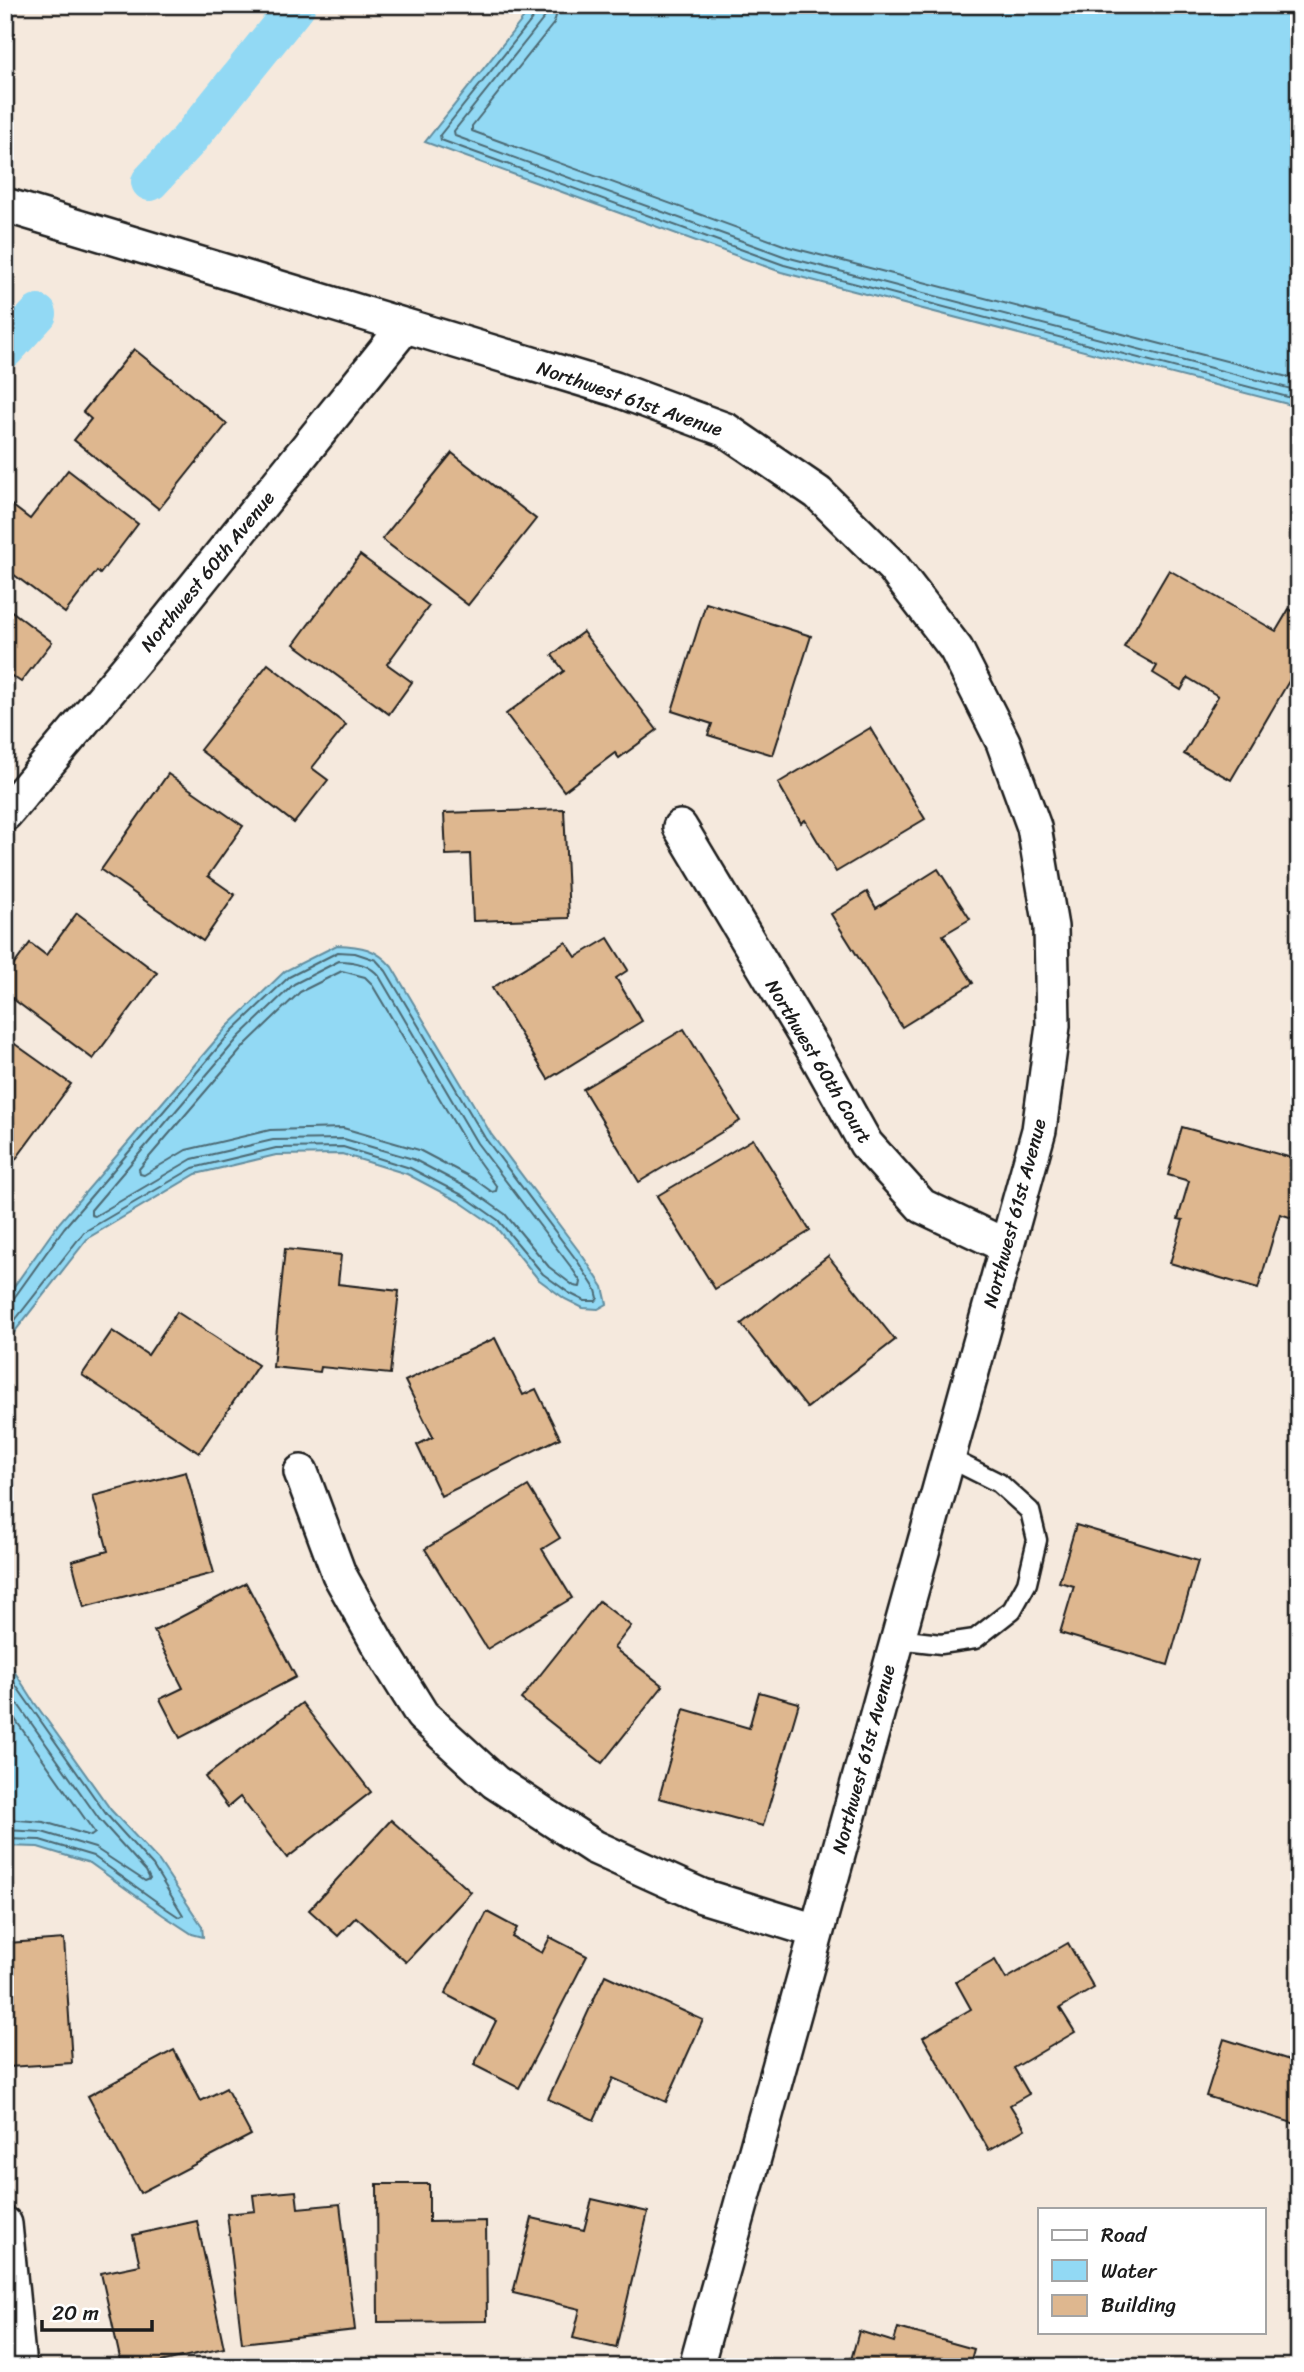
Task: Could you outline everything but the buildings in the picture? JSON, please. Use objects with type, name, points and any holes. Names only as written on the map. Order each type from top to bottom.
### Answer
[{"type":"street","name":"Northwest 61st Avenue","points":[[5,205],[615,389],[726,430],[818,493],[893,567],[956,649],[1003,742],[1034,827],[1051,927],[1054,1026],[1039,1130],[696,2367]]},
{"type":"street","name":"Northwest 60th Avenue","points":[[5,814],[165,624],[405,326]]},
{"type":"street","name":"Northwest 60th Court","points":[[680,827],[813,1049],[866,1144],[922,1206],[1006,1245]]},
{"type":"street","points":[[301,1472],[339,1574],[385,1656],[422,1715],[495,1782],[594,1847],[702,1896],[816,1931]]},
{"type":"street","points":[[5,2224],[19,2367]]},
{"type":"lane","points":[[897,1639],[941,1644],[975,1639],[1012,1610],[1027,1583],[1037,1540],[1030,1511],[999,1483],[947,1457]]},
{"type":"water","points":[[534,5],[1299,5],[1299,407],[781,272],[425,142]]},
{"type":"water","points":[[24,309],[33,329],[5,376],[5,313]]},
{"type":"water","points":[[337,945],[368,949],[392,967],[491,1134],[584,1258],[603,1287],[607,1304],[598,1309],[583,1308],[565,1299],[538,1279],[495,1226],[460,1202],[407,1174],[342,1154],[276,1155],[196,1174],[88,1238],[5,1344],[5,1299],[59,1223],[227,1027],[285,971]]},
{"type":"water","points":[[5,1657],[111,1810],[159,1861],[202,1926],[203,1937],[192,1934],[90,1863],[38,1847],[5,1846]]},
{"type":"waterway","points":[[150,182],[187,142],[297,5]]},
{"type":"waterway","points":[[5,350],[38,314]]}]
